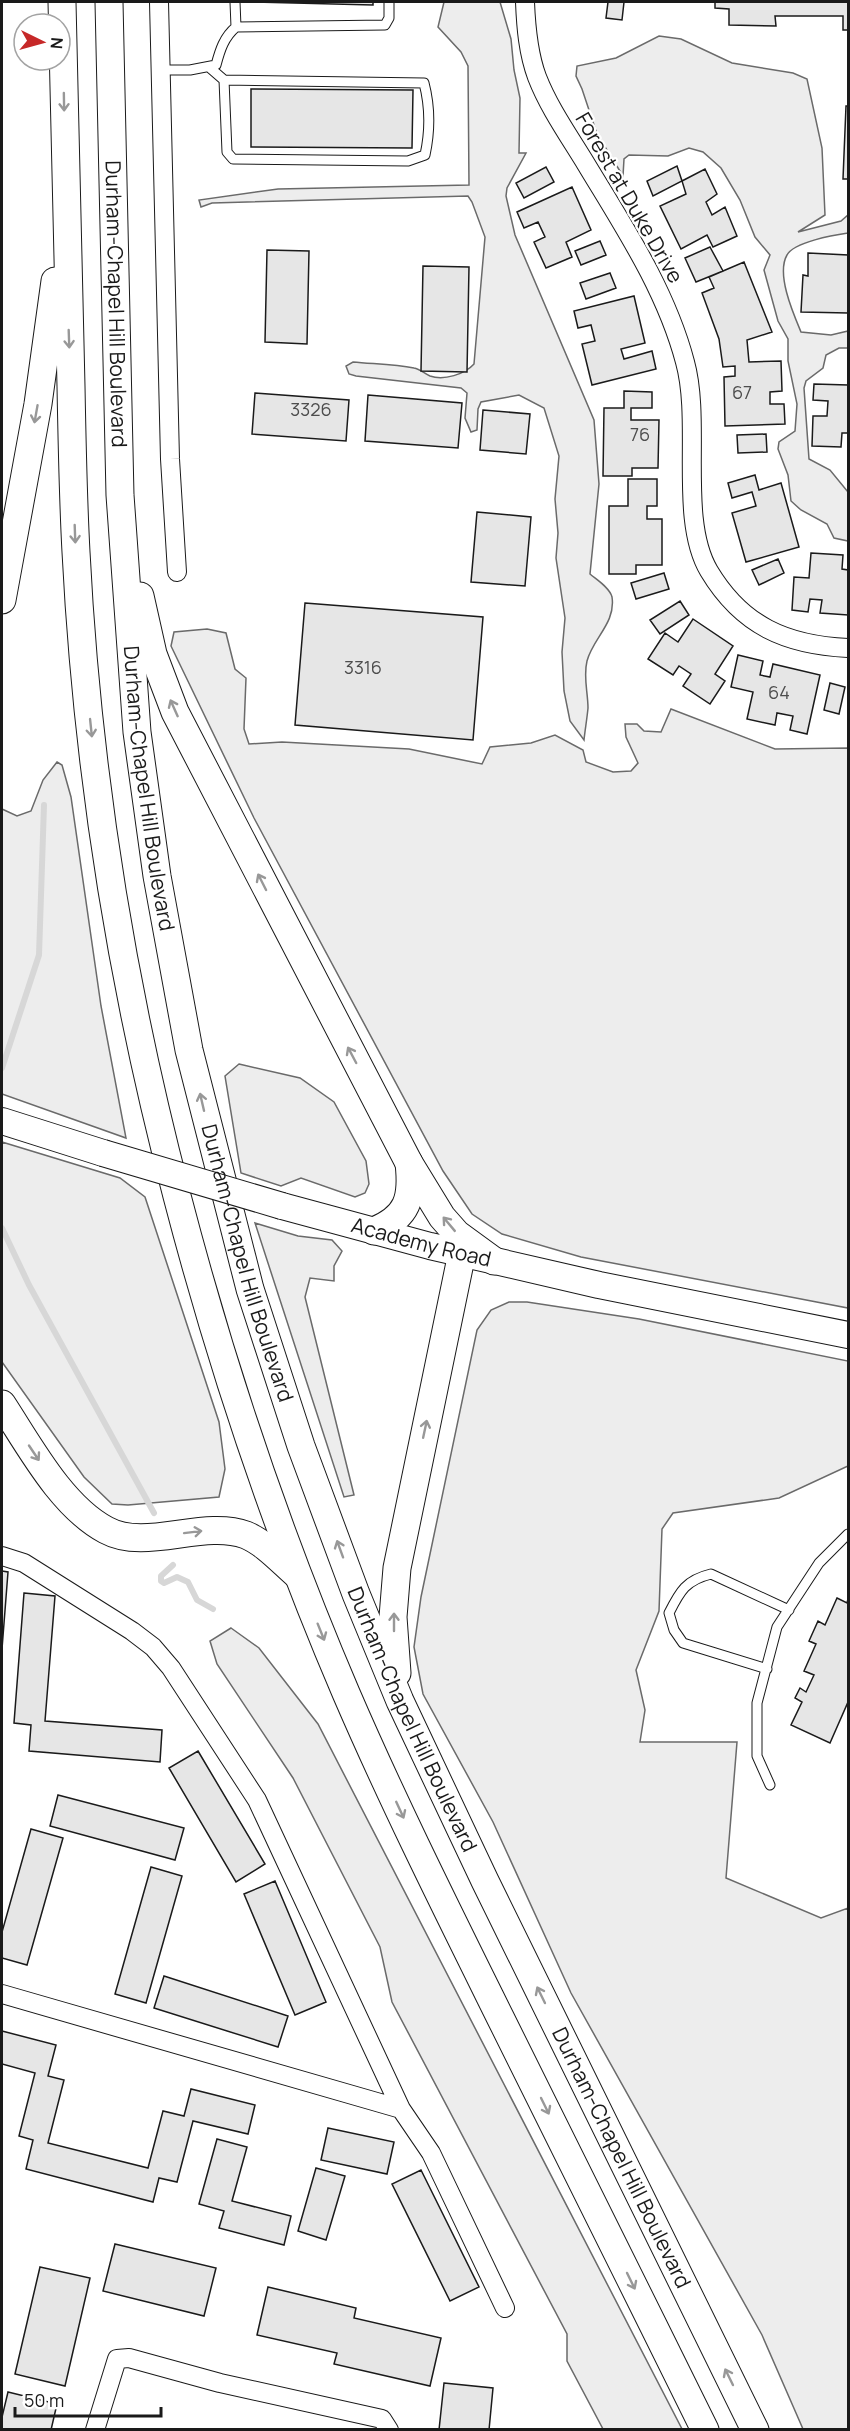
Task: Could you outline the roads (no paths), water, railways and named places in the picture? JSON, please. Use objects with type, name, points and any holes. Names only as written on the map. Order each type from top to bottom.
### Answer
[{"type":"main road","points":[[62,2],[76,552],[94,758],[121,936],[146,1065],[176,1193],[211,1318],[249,1439],[299,1577],[346,1693],[401,1812],[705,2430]]},
{"type":"main road","name":"Durham-Chapel Hill Boulevard","points":[[109,2],[120,495],[137,732],[157,876],[189,1050],[218,1170],[254,1300],[301,1446],[356,1593],[400,1701],[490,1892],[755,2430]]},
{"type":"main road","points":[[2,600],[38,404],[66,211]]},
{"type":"main road","points":[[120,495],[151,644],[175,712],[408,1163],[442,1217],[458,1234],[494,1261]]},
{"type":"main road","name":"Academy Road","points":[[2,1121],[282,1206],[374,1231],[599,1285],[849,1335]]},
{"type":"main road","points":[[374,1231],[391,1224],[405,1207],[410,1193],[408,1163]]},
{"type":"main road","points":[[400,1701],[393,1617],[398,1568],[462,1253]]},
{"type":"main road","points":[[2,1404],[52,1478],[72,1503],[106,1531],[152,1538],[215,1530],[234,1532],[259,1542],[299,1577]]},
{"type":"street","points":[[159,2],[170,459],[177,572]]},
{"type":"street","name":"Forest at Duke Drive","points":[[525,2],[532,60],[537,79],[553,110],[636,245],[666,307],[685,361],[689,376],[692,422],[693,509],[698,540],[708,570],[728,598],[755,623],[798,642],[849,648]]},
{"type":"street","points":[[2,1556],[24,1563],[132,1631],[153,1647],[171,1668],[257,1800],[401,2109],[431,2153],[505,2308]]},
{"type":"street","points":[[2,1994],[401,2109]]},
{"type":"street","points":[[95,2430],[117,2359],[129,2358],[220,2383],[382,2420],[389,2430]]},
{"type":"lane","points":[[235,2],[236,27]]},
{"type":"lane","points":[[161,70],[190,70],[216,65],[221,46],[236,27],[385,25],[389,18],[389,2]]},
{"type":"lane","points":[[209,67],[224,80],[424,83],[427,95],[429,139],[425,154],[408,161],[233,159],[227,152],[224,80]]},
{"type":"lane","points":[[770,1785],[757,1756],[758,1703],[777,1628],[819,1563],[849,1534]]},
{"type":"lane","points":[[767,1669],[683,1643],[674,1630],[669,1613],[681,1590],[698,1577],[711,1574],[789,1610]]},
{"type":"waterway","points":[[2,1068],[39,955],[44,805]]},
{"type":"waterway","points":[[2,1228],[29,1285],[154,1513]]},
{"type":"waterway","points":[[173,1565],[161,1576],[161,1581],[164,1583],[177,1577],[188,1582],[197,1600],[213,1609]]}]
